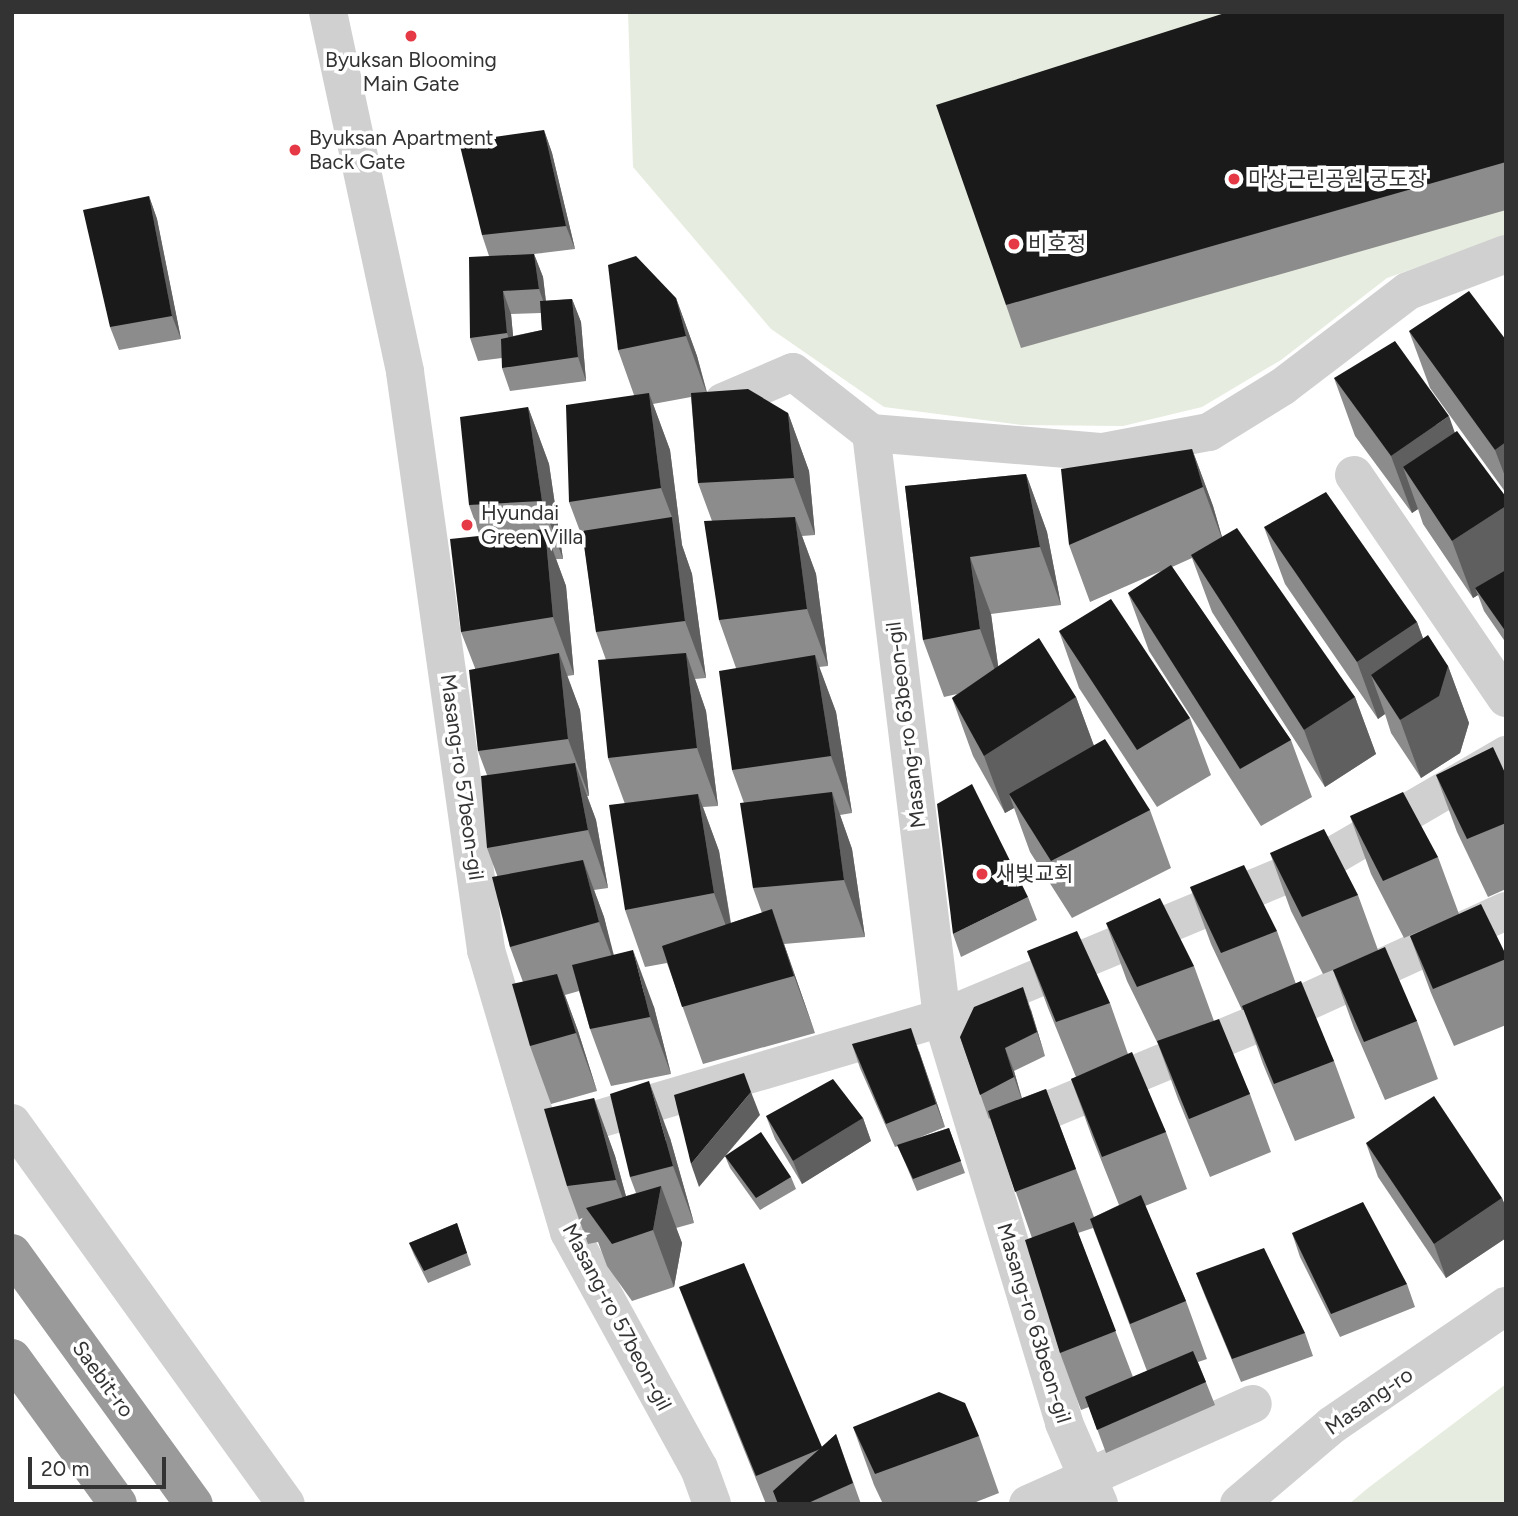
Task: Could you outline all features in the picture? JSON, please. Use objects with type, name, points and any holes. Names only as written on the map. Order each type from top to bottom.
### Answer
[{"type":"highway","name":"Saebit-ro","points":[[12,1254],[194,1504]]},
{"type":"highway","points":[[12,1358],[118,1504]]},
{"type":"street","name":"Masang-ro 57beon-gil","points":[[328,12],[405,372],[486,950],[569,1232],[698,1468],[712,1504]]},
{"type":"street","points":[[723,402],[793,372],[871,433],[1103,452],[1209,432],[1282,387],[1408,291],[1506,254]]},
{"type":"street","name":"Masang-ro 63beon-gil","points":[[871,433],[942,1018],[1064,1423],[1093,1491]]},
{"type":"street","points":[[1354,475],[1506,698]]},
{"type":"street","points":[[539,1136],[942,1018],[1336,854],[1506,755]]},
{"type":"street","points":[[977,1139],[1282,1013],[1506,911]]},
{"type":"street","points":[[12,1123],[286,1504]]},
{"type":"street","name":"Masang-ro","points":[[1239,1504],[1332,1425],[1506,1306]]},
{"type":"street","points":[[1028,1504],[1093,1491],[1253,1404]]},
{"type":"shaded area","points":[[628,12],[1506,12],[1506,236],[1387,278],[1281,360],[1202,407],[1123,426],[1021,425],[884,407],[771,329],[633,167]]},
{"type":"shaded area","points":[[1506,1384],[1506,1504],[1349,1504],[1368,1488]]},
{"type":"building","name":"마상근린공원 궁도장","points":[[1228,12],[1506,12],[1506,162],[1006,305],[936,105]]},
{"type":"building","points":[[544,130],[566,226],[482,235],[459,142]]},
{"type":"building","points":[[149,196],[172,316],[110,327],[83,210]]},
{"type":"building","points":[[534,254],[539,289],[503,291],[507,333],[470,338],[469,257]]},
{"type":"building","points":[[636,256],[676,298],[686,336],[618,350],[608,265]]},
{"type":"building","points":[[1469,291],[1506,340],[1506,442],[1495,450],[1409,331]]},
{"type":"building","points":[[572,299],[578,357],[502,368],[501,339],[542,330],[540,301]]},
{"type":"building","points":[[1395,341],[1449,416],[1391,456],[1334,378]]},
{"type":"building","points":[[748,389],[788,413],[794,478],[698,483],[691,393]]},
{"type":"building","points":[[649,393],[661,488],[569,502],[566,405]]},
{"type":"building","points":[[528,407],[542,501],[469,505],[460,417]]},
{"type":"building","points":[[1457,431],[1506,497],[1506,506],[1452,541],[1403,467]]},
{"type":"building","points":[[1192,449],[1203,487],[1069,545],[1061,469]]},
{"type":"building","points":[[1026,474],[1040,547],[970,557],[980,629],[923,640],[905,486]]},
{"type":"building","points":[[1326,492],[1417,622],[1357,662],[1264,527]]},
{"type":"building","points":[[672,517],[685,621],[596,632],[582,531]]},
{"type":"building","points":[[795,517],[807,609],[719,620],[704,521]]},
{"type":"building","points":[[1237,528],[1355,697],[1304,730],[1191,555]]},
{"type":"building","points":[[545,529],[553,617],[461,632],[450,539]]},
{"type":"building","points":[[1171,565],[1291,740],[1240,769],[1128,593]]},
{"type":"building","points":[[1506,570],[1506,632],[1475,588]]},
{"type":"building","points":[[1111,599],[1190,718],[1137,750],[1059,631]]},
{"type":"building","points":[[1428,635],[1448,666],[1439,696],[1400,720],[1371,675]]},
{"type":"building","points":[[1039,638],[1076,697],[984,756],[952,698]]},
{"type":"building","points":[[559,653],[568,739],[478,751],[469,670]]},
{"type":"building","points":[[686,653],[697,748],[608,758],[598,660]]},
{"type":"building","points":[[815,655],[831,756],[732,770],[719,671]]},
{"type":"building","points":[[1105,739],[1150,810],[1051,861],[1009,794]]},
{"type":"building","points":[[1493,747],[1506,775],[1506,823],[1467,839],[1436,775]]},
{"type":"building","points":[[575,763],[588,830],[487,848],[481,776]]},
{"type":"building","name":"새빛교회","points":[[972,784],[1028,897],[953,934],[937,804]]},
{"type":"building","points":[[832,792],[844,880],[753,888],[740,803]]},
{"type":"building","points":[[1403,792],[1438,857],[1383,881],[1350,816]]},
{"type":"building","points":[[698,794],[714,893],[625,910],[609,805]]},
{"type":"building","points":[[1324,829],[1358,895],[1302,917],[1270,853]]},
{"type":"building","points":[[583,860],[599,922],[510,947],[492,877]]},
{"type":"building","points":[[1244,865],[1277,931],[1221,953],[1190,887]]},
{"type":"building","points":[[1160,898],[1194,966],[1137,987],[1106,923]]},
{"type":"building","points":[[1481,904],[1506,959],[1433,989],[1410,936]]},
{"type":"building","points":[[772,909],[794,976],[682,1007],[662,946]]},
{"type":"building","points":[[1077,931],[1110,1003],[1056,1022],[1027,951]]},
{"type":"building","points":[[1385,947],[1417,1021],[1364,1042],[1333,970]]},
{"type":"building","points":[[633,950],[650,1017],[590,1029],[572,965]]},
{"type":"building","points":[[557,974],[576,1033],[530,1046],[512,984]]},
{"type":"building","points":[[1301,981],[1334,1061],[1274,1084],[1242,1006]]},
{"type":"building","points":[[1023,987],[1037,1032],[1005,1048],[1014,1077],[980,1095],[960,1037],[974,1007]]},
{"type":"building","points":[[1219,1019],[1250,1094],[1189,1119],[1157,1041]]},
{"type":"building","points":[[911,1028],[936,1104],[886,1124],[852,1044]]},
{"type":"building","points":[[1132,1052],[1166,1132],[1102,1157],[1071,1079]]},
{"type":"building","points":[[744,1073],[751,1092],[691,1164],[674,1095]]},
{"type":"building","points":[[833,1079],[863,1118],[793,1161],[766,1116]]},
{"type":"building","points":[[649,1081],[673,1166],[630,1177],[610,1094]]},
{"type":"building","points":[[1046,1089],[1076,1169],[1015,1192],[988,1111]]},
{"type":"building","points":[[1434,1096],[1502,1198],[1434,1244],[1366,1143]]},
{"type":"building","points":[[594,1098],[616,1180],[567,1186],[544,1109]]},
{"type":"building","points":[[949,1128],[961,1161],[913,1179],[897,1145]]},
{"type":"building","points":[[761,1132],[791,1177],[756,1198],[725,1156]]},
{"type":"building","points":[[661,1186],[653,1230],[612,1244],[586,1208]]},
{"type":"building","points":[[1141,1195],[1186,1301],[1130,1324],[1090,1219]]},
{"type":"building","points":[[1363,1202],[1407,1284],[1331,1314],[1292,1233]]},
{"type":"building","points":[[1074,1222],[1116,1331],[1060,1353],[1025,1240]]},
{"type":"building","points":[[457,1223],[467,1253],[424,1271],[409,1243]]},
{"type":"building","points":[[1264,1248],[1305,1333],[1232,1359],[1196,1273]]},
{"type":"building","points":[[744,1263],[822,1447],[756,1476],[679,1287]]},
{"type":"building","points":[[1193,1351],[1206,1382],[1097,1430],[1085,1397]]},
{"type":"building","points":[[939,1392],[965,1403],[979,1436],[875,1474],[853,1427]]},
{"type":"building","points":[[836,1434],[853,1483],[806,1504],[778,1504],[773,1491]]},
{"type":"place","name":"Byuksan Blooming Main Gate","points":[[411,36]]},
{"type":"place","name":"Byuksan Apartment Back Gate","points":[[295,150]]},
{"type":"place","name":"마상근린공원 궁도장","points":[[1234,179]]},
{"type":"place","name":"비호정","points":[[1014,244]]},
{"type":"place","name":"Hyundai Green Villa","points":[[467,525]]},
{"type":"place","name":"새빛교회","points":[[982,874]]}]
